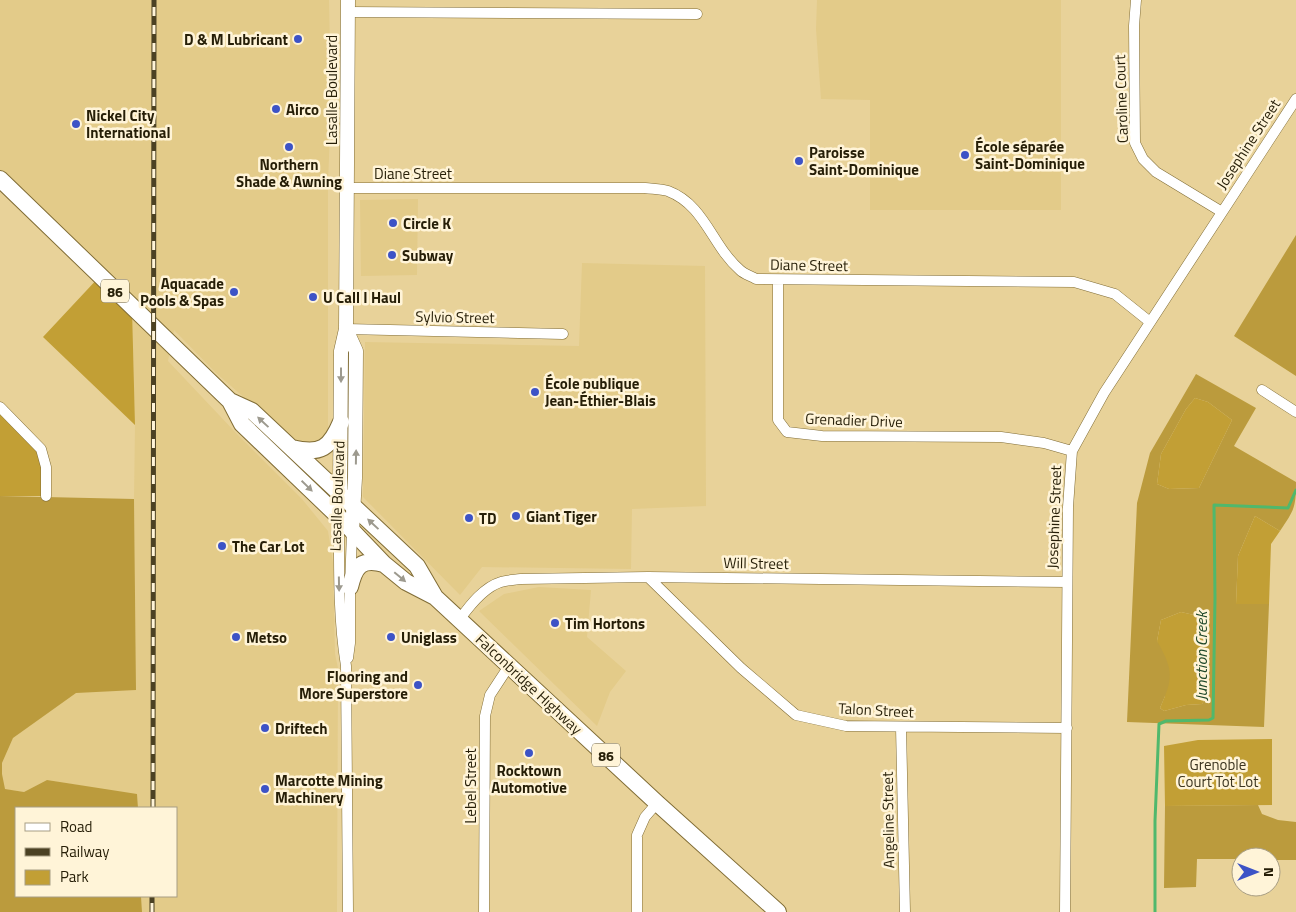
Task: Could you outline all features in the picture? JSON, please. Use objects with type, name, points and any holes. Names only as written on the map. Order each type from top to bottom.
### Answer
[{"type":"main road","name":"Lasalle Boulevard","points":[[339,518],[341,351],[346,329],[348,6]]},
{"type":"main road","name":"Falconbridge Highway","points":[[0,179],[230,401],[242,424],[384,564],[406,582],[435,597],[460,619],[657,803],[778,912]]},
{"type":"main road","name":"Lasalle Boulevard","points":[[346,329],[356,351],[356,453],[352,532]]},
{"type":"main road","name":"Falconbridge Highway","points":[[230,401],[252,411],[417,566],[435,597]]},
{"type":"main road","points":[[292,448],[304,451],[320,450],[331,442],[341,422]]},
{"type":"main road","points":[[350,587],[357,567],[372,561],[384,564]]},
{"type":"street","name":"Caroline Court","points":[[1136,0],[1134,26],[1135,143],[1143,159],[1156,172],[1222,212]]},
{"type":"street","points":[[348,6],[697,14]]},
{"type":"street","name":"Josephine Street","points":[[1065,912],[1068,507],[1072,452],[1104,393],[1296,99]]},
{"type":"street","name":"Diane Street","points":[[346,188],[645,188],[667,191],[684,200],[702,218],[726,254],[740,270],[756,279],[778,281],[1074,282],[1115,294],[1150,322]]},
{"type":"street","name":"Grenadier Drive","points":[[778,281],[778,420],[787,432],[822,436],[1001,437],[1044,442],[1072,452]]},
{"type":"street","name":"Sylvio Street","points":[[346,329],[563,334]]},
{"type":"street","points":[[1262,390],[1296,412]]},
{"type":"street","points":[[0,407],[4,415],[41,449],[46,467],[46,496]]},
{"type":"street","name":"Lasalle Boulevard","points":[[339,518],[342,643],[346,666],[348,912]]},
{"type":"street","name":"Lasalle Boulevard","points":[[346,666],[350,644],[352,532]]},
{"type":"street","name":"Will Street","points":[[460,619],[473,602],[500,582],[521,579],[648,577],[1067,582]]},
{"type":"street","name":"Talon Street","points":[[648,577],[741,668],[796,716],[846,726],[1067,728]]},
{"type":"street","name":"Lebel Street","points":[[484,912],[485,716],[490,695],[509,666]]},
{"type":"street","name":"Angeline Street","points":[[901,727],[905,912]]},
{"type":"street","points":[[637,912],[637,835],[645,817],[657,803]]},
{"type":"shaded area","points":[[0,0],[329,0],[331,103],[328,184],[328,433],[321,443],[299,445],[216,373],[174,330],[168,361],[302,499],[328,531],[333,563],[335,654],[338,668],[337,912],[142,912],[141,897],[178,897],[178,807],[138,807],[137,795],[47,780],[24,792],[4,789],[2,763],[13,738],[76,692],[136,690],[135,425],[132,308],[0,178]]},
{"type":"shaded area","name":"École séparée Saint-Dominique","points":[[817,0],[1061,0],[1061,210],[870,210],[870,100],[821,99],[816,29]]},
{"type":"shaded area","points":[[418,199],[417,275],[361,276],[360,200]]},
{"type":"shaded area","points":[[1296,235],[1296,376],[1234,336]]},
{"type":"shaded area","points":[[582,263],[705,266],[706,506],[632,509],[631,569],[482,567],[460,595],[363,497],[365,342],[579,346]]},
{"type":"shaded area","points":[[1196,374],[1256,408],[1234,446],[1296,482],[1293,508],[1280,531],[1255,516],[1238,556],[1236,604],[1269,604],[1264,727],[1127,722],[1137,503],[1150,453]],"holes":[[[1195,398],[1208,402],[1232,420],[1199,488],[1169,489],[1157,484],[1161,454],[1186,409]],[[1181,612],[1194,615],[1202,626],[1202,687],[1205,699],[1202,704],[1186,705],[1164,711],[1160,708],[1168,688],[1170,673],[1169,666],[1157,641],[1161,620]]]},
{"type":"shaded area","points":[[0,496],[134,499],[136,690],[76,693],[13,738],[2,763],[2,774],[5,789],[24,792],[47,780],[137,794],[138,807],[15,807],[15,897],[141,897],[142,912],[0,912]]},
{"type":"shaded area","points":[[539,587],[591,590],[587,637],[626,671],[610,692],[597,726],[479,611],[504,594]]},
{"type":"shaded area","points":[[1258,805],[1262,814],[1278,820],[1296,822],[1296,860],[1281,860],[1281,847],[1231,847],[1231,859],[1197,859],[1196,887],[1164,888],[1165,806]]},
{"type":"green space","points":[[100,276],[132,308],[135,425],[43,337]]},
{"type":"green space","points":[[1195,398],[1208,402],[1232,420],[1199,488],[1169,489],[1157,484],[1161,454],[1186,409]]},
{"type":"green space","points":[[0,414],[41,448],[47,496],[0,496]]},
{"type":"green space","points":[[1255,516],[1280,531],[1271,544],[1269,604],[1236,604],[1238,556]]},
{"type":"green space","points":[[1181,612],[1194,615],[1202,626],[1202,687],[1205,699],[1202,704],[1186,705],[1164,711],[1160,708],[1165,696],[1157,641],[1161,620]]},
{"type":"green space","name":"Grenoble Court Tot Lot","points":[[1272,739],[1272,805],[1165,806],[1164,746],[1198,740]]},
{"type":"waterway","name":"Junction Creek","points":[[1155,912],[1155,821],[1159,724],[1166,721],[1209,720],[1213,718],[1214,505],[1288,508],[1296,490]]},
{"type":"railway","points":[[153,807],[154,0]]},
{"type":"railway","points":[[152,897],[152,912]]},
{"type":"place","name":"D & M Lubricant","points":[[298,39]]},
{"type":"place","name":"Airco","points":[[276,109]]},
{"type":"place","name":"Nickel City International","points":[[76,124]]},
{"type":"place","name":"Northern Shade & Awning","points":[[289,147]]},
{"type":"place","name":"École séparée Saint-Dominique","points":[[965,155]]},
{"type":"place","name":"Paroisse Saint-Dominique","points":[[799,161]]},
{"type":"place","name":"Circle K","points":[[393,223]]},
{"type":"place","name":"Subway","points":[[392,255]]},
{"type":"place","name":"Aquacade Pools & Spas","points":[[234,292]]},
{"type":"place","name":"U Call I Haul","points":[[313,297]]},
{"type":"place","name":"École publique Jean-Éthier-Blais","points":[[535,392]]},
{"type":"place","name":"Giant Tiger","points":[[516,516]]},
{"type":"place","name":"TD","points":[[469,518]]},
{"type":"place","name":"The Car Lot","points":[[222,546]]},
{"type":"place","name":"Tim Hortons","points":[[555,623]]},
{"type":"place","name":"Metso","points":[[236,637]]},
{"type":"place","name":"Uniglass","points":[[391,637]]},
{"type":"place","name":"Flooring and More Superstore","points":[[418,685]]},
{"type":"place","name":"Driftech","points":[[265,728]]},
{"type":"place","name":"Rocktown Automotive","points":[[529,753]]},
{"type":"place","name":"Marcotte Mining Machinery","points":[[265,789]]}]
